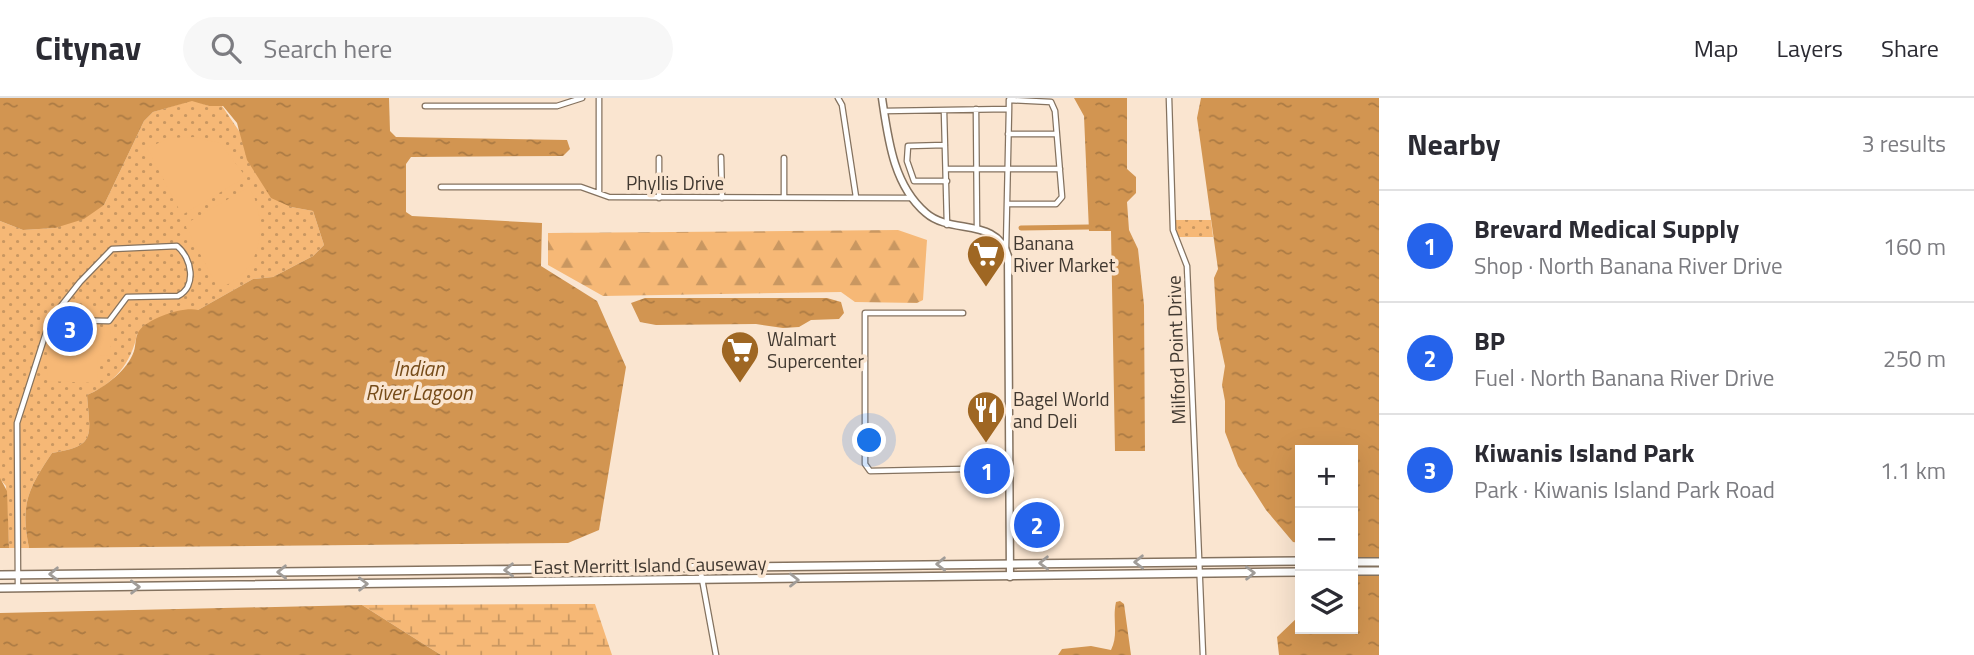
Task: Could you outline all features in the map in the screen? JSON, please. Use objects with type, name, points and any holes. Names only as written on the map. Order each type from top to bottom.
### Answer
[{"type":"main road","name":"East Merritt Island Causeway","points":[[0,575],[1295,561]]},
{"type":"main road","points":[[1358,562],[1379,562]]},
{"type":"main road","points":[[1358,571],[1379,571]]},
{"type":"main road","name":"East Merritt Island Causeway","points":[[0,588],[1295,572]]},
{"type":"street","points":[[425,106],[557,106],[582,98]]},
{"type":"street","points":[[599,98],[599,192]]},
{"type":"street","points":[[838,98],[842,105],[856,197]]},
{"type":"street","points":[[881,98],[893,162],[912,198],[933,219],[947,225],[977,228],[992,233],[1006,248]]},
{"type":"street","name":"Milford Point Drive","points":[[1169,98],[1173,230],[1188,266],[1203,655]]},
{"type":"street","points":[[1008,204],[1056,204],[1062,197],[1055,111],[1048,100],[1009,100],[1006,248],[1010,279],[1010,577]]},
{"type":"street","points":[[976,109],[977,228]]},
{"type":"street","points":[[884,111],[1009,109]]},
{"type":"street","points":[[944,110],[947,225]]},
{"type":"street","points":[[1008,134],[1056,134]]},
{"type":"street","points":[[945,145],[908,146],[907,161],[914,181],[947,181]]},
{"type":"street","points":[[722,157],[722,198]]},
{"type":"street","points":[[659,158],[659,198]]},
{"type":"street","points":[[784,158],[784,197]]},
{"type":"street","points":[[946,169],[1060,169]]},
{"type":"street","name":"Phyllis Drive","points":[[441,187],[581,187],[609,197],[912,198]]},
{"type":"street","points":[[18,588],[17,423],[50,320],[80,282],[112,249],[177,246],[189,262],[190,284],[178,296],[127,297],[109,321],[50,320]]},
{"type":"street","points":[[963,313],[865,313],[865,464],[870,471],[964,469]]},
{"type":"street","points":[[700,568],[716,655]]},
{"type":"green space","points":[[193,100],[209,106],[222,106],[291,207],[313,211],[324,245],[313,256],[273,277],[253,279],[198,310],[137,334],[131,354],[120,371],[106,385],[87,395],[88,437],[77,447],[52,453],[37,477],[26,508],[29,548],[9,548],[6,486],[0,479],[0,221],[23,230],[55,228],[104,205],[144,121],[153,112]]},
{"type":"green space","points":[[195,137],[220,143],[246,177],[182,215],[147,148],[170,138]]},
{"type":"green space","points":[[249,187],[259,216],[258,246],[253,260],[244,272],[233,282],[218,288],[186,227],[187,223]]},
{"type":"green space","points":[[1174,220],[1211,220],[1213,237],[1178,237]]},
{"type":"green space","points":[[898,230],[927,240],[923,300],[917,303],[855,302],[841,292],[603,296],[548,265],[548,233]]},
{"type":"green space","points":[[57,325],[111,328],[110,356],[98,355],[97,383],[47,381],[48,353],[55,353]]},
{"type":"green space","points":[[595,604],[612,655],[441,655],[362,605]]},
{"type":"water","name":"Indian River Lagoon","points":[[0,98],[389,98],[390,131],[396,137],[567,140],[570,149],[563,156],[411,157],[406,164],[406,212],[412,216],[542,223],[541,266],[597,301],[626,367],[599,530],[568,543],[29,548],[26,508],[37,477],[52,453],[77,447],[88,437],[87,395],[108,383],[127,365],[138,333],[144,326],[176,311],[198,310],[253,279],[273,277],[313,256],[324,245],[313,211],[291,207],[271,198],[247,160],[237,123],[223,106],[209,106],[192,101],[153,112],[144,121],[104,205],[84,219],[55,228],[23,230],[0,221]]},
{"type":"water","points":[[1074,98],[1127,98],[1127,169],[1136,177],[1136,193],[1127,202],[1129,230],[1138,249],[1144,305],[1145,451],[1115,451],[1111,231],[1089,231],[1084,116]]},
{"type":"water","points":[[1201,98],[1379,98],[1379,655],[1279,655],[1277,637],[1295,620],[1295,634],[1358,634],[1358,445],[1295,445],[1295,542],[1266,510],[1238,466],[1225,432],[1222,385],[1225,366],[1217,329],[1214,278],[1218,269],[1197,118]]},
{"type":"water","points":[[645,298],[827,298],[841,302],[844,313],[839,319],[811,320],[799,327],[783,328],[756,324],[656,325],[640,322],[631,303]]},
{"type":"water","points":[[0,478],[7,491],[9,548],[0,548]]},
{"type":"water","points":[[1116,602],[1124,604],[1131,655],[1058,655],[1062,649],[1091,646],[1111,650],[1115,638]]},
{"type":"water","points":[[362,605],[441,655],[0,655],[0,613]]},
{"type":"waterway","points":[[1021,228],[1089,227]]},
{"type":"place","name":"Banana River Market","points":[[986,288]]},
{"type":"place","name":"Kiwanis Island Park","points":[[70,329]]},
{"type":"place","name":"Walmart Supercenter","points":[[740,384]]},
{"type":"place","name":"Bagel World and Deli","points":[[986,444]]},
{"type":"place","name":"Brevard Medical Supply","points":[[987,471]]},
{"type":"place","name":"BP","points":[[1037,525]]}]
